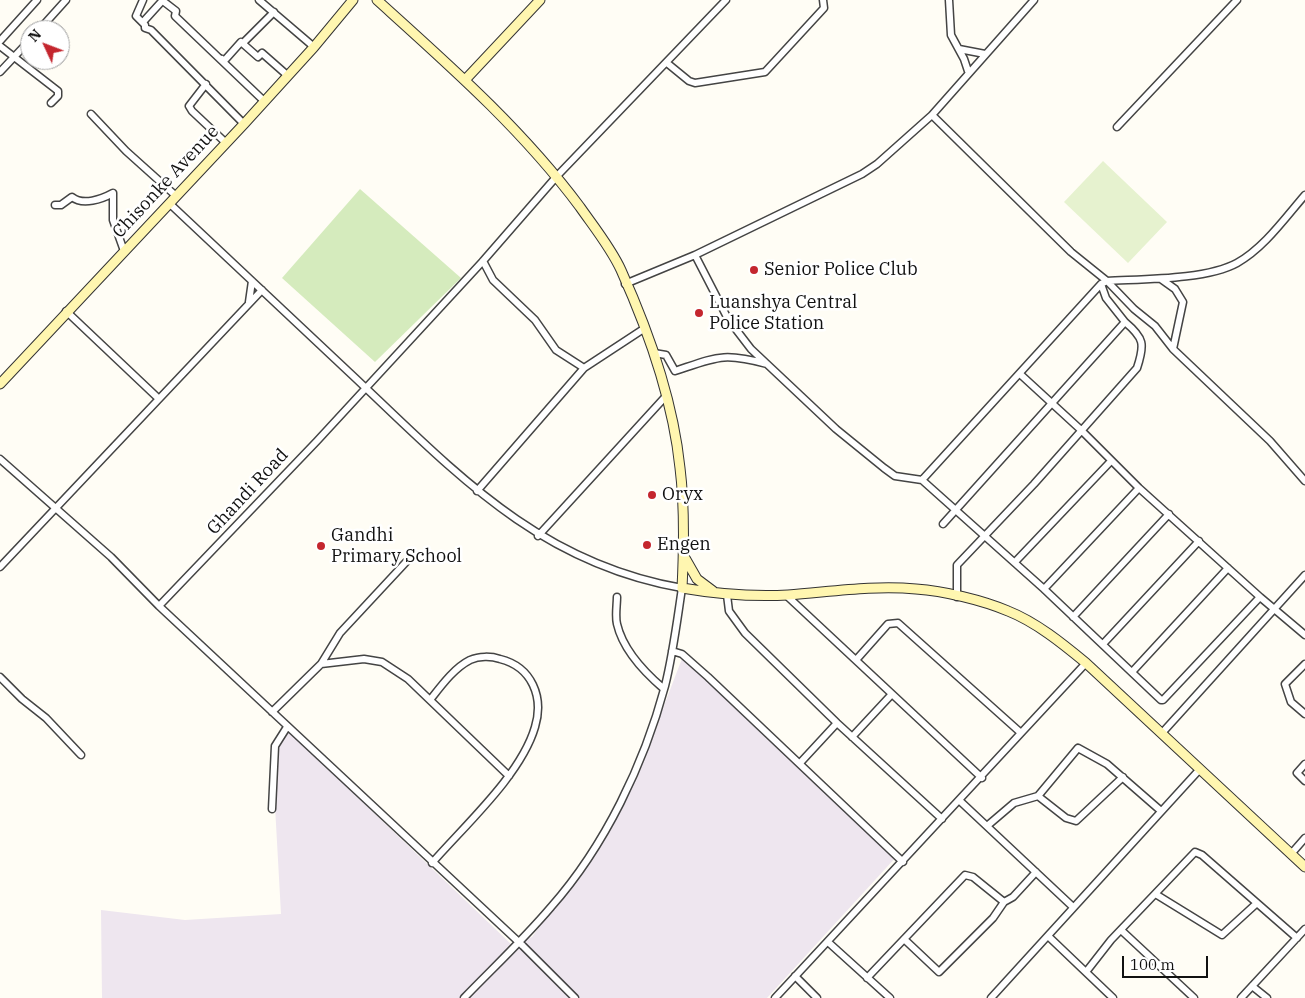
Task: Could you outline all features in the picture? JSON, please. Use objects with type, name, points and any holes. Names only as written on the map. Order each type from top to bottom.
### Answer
[{"type":"main road","name":"Chisonke Avenue","points":[[0,384],[175,195],[244,124],[314,47],[353,0]]},
{"type":"main road","points":[[377,0],[465,80],[557,176],[607,245],[621,270],[654,353],[666,396],[680,467],[684,553],[682,588],[725,595],[786,595],[891,588],[935,591],[1008,611],[1051,636],[1086,663],[1305,867]]},
{"type":"main road","points":[[465,80],[540,0]]},
{"type":"main road","points":[[684,553],[689,567],[697,580],[708,589],[725,595]]},
{"type":"street","points":[[0,41],[36,0]]},
{"type":"street","points":[[48,20],[66,0]]},
{"type":"street","points":[[144,0],[136,16],[244,124]]},
{"type":"street","points":[[259,0],[314,47]]},
{"type":"street","name":"Ghandi Road","points":[[159,606],[483,261],[557,176],[726,0]]},
{"type":"street","points":[[668,62],[689,82],[695,83],[765,72],[824,8],[823,0]]},
{"type":"street","points":[[949,0],[950,33],[959,48],[968,71]]},
{"type":"street","points":[[625,284],[695,255],[862,174],[877,164],[932,115],[968,71],[1034,0]]},
{"type":"street","points":[[1117,127],[1237,0]]},
{"type":"street","points":[[143,22],[160,2],[176,11],[175,16],[264,101]]},
{"type":"street","points":[[209,48],[224,61],[241,42],[243,43],[274,12]]},
{"type":"street","points":[[243,43],[258,57],[262,53],[288,76]]},
{"type":"street","points":[[0,46],[58,91],[58,96],[51,103]]},
{"type":"street","points":[[959,48],[985,54]]},
{"type":"street","points":[[0,72],[20,51]]},
{"type":"street","points":[[206,84],[190,106],[192,111],[225,142]]},
{"type":"street","points":[[91,114],[126,151],[175,195]]},
{"type":"street","points":[[932,115],[1071,252],[1155,326],[1173,349],[1270,442],[1305,481]]},
{"type":"street","points":[[55,205],[61,205],[72,197],[79,201],[86,201],[104,198],[113,193],[113,220],[124,251]]},
{"type":"street","points":[[922,480],[1104,282],[1161,279],[1224,268],[1235,264],[1256,249],[1305,195]]},
{"type":"street","points":[[169,203],[477,491],[538,536],[578,557],[624,576],[682,588],[664,690],[652,728],[634,771],[599,840],[551,907],[464,998]]},
{"type":"street","points":[[695,255],[734,329],[751,349],[836,429],[884,468],[895,476],[922,480],[1015,562],[1163,700],[1260,596]]},
{"type":"street","points":[[483,261],[493,280],[535,320],[556,350],[584,368]]},
{"type":"street","points":[[1161,279],[1175,289],[1183,302],[1173,349]]},
{"type":"street","points":[[249,303],[252,281]]},
{"type":"street","points":[[956,596],[956,565],[1034,484],[1137,368],[1142,352],[1142,340],[1138,333],[1125,322],[1106,298],[1104,282]]},
{"type":"street","points":[[0,567],[262,290]]},
{"type":"street","points":[[66,312],[159,399]]},
{"type":"street","points":[[943,524],[1125,322]]},
{"type":"street","points":[[477,491],[584,368],[645,328]]},
{"type":"street","points":[[654,353],[666,355],[675,371],[726,356],[741,357],[768,365]]},
{"type":"street","points":[[1020,374],[1081,430],[1139,488],[1305,635]]},
{"type":"street","points":[[538,536],[666,396]]},
{"type":"street","points":[[0,458],[111,557],[159,606],[518,942],[575,998]]},
{"type":"street","points":[[1015,562],[1111,460]]},
{"type":"street","points":[[1044,589],[1139,488]]},
{"type":"street","points":[[1073,617],[1169,514]]},
{"type":"street","points":[[1103,644],[1199,541]]},
{"type":"street","points":[[272,712],[321,664],[340,633],[407,561]]},
{"type":"street","points":[[1132,672],[1228,568]]},
{"type":"street","points":[[1162,733],[1305,575]]},
{"type":"street","points":[[725,595],[728,607],[737,624],[837,723],[942,819]]},
{"type":"street","points":[[786,595],[982,778]]},
{"type":"street","points":[[617,597],[616,623],[627,651],[664,690]]},
{"type":"street","points":[[856,660],[888,624],[898,623],[1021,733]]},
{"type":"street","points":[[672,651],[684,656],[800,763],[903,862]]},
{"type":"street","points":[[430,700],[456,670],[470,660],[481,657],[494,657],[507,660],[530,676],[536,692],[537,718],[529,742],[509,776],[432,862]]},
{"type":"street","points":[[321,664],[364,658],[382,662],[396,670],[509,776]]},
{"type":"street","points":[[776,998],[982,778],[1086,663]]},
{"type":"street","points":[[1305,664],[1286,684],[1291,702],[1305,714]]},
{"type":"street","points":[[0,677],[17,695],[46,718],[81,755]]},
{"type":"street","points":[[852,737],[892,694]]},
{"type":"street","points":[[800,763],[837,723]]},
{"type":"street","points":[[272,809],[275,746],[287,727]]},
{"type":"street","points":[[987,826],[1014,803],[1038,796],[1078,748],[1102,761],[1161,811]]},
{"type":"street","points":[[1305,764],[1297,773],[1305,781]]},
{"type":"street","points":[[991,998],[1200,769]]},
{"type":"street","points":[[1038,796],[1066,818],[1076,821],[1123,777]]},
{"type":"street","points":[[960,800],[1073,907]]},
{"type":"street","points":[[1291,854],[1305,838]]},
{"type":"street","points":[[1086,972],[1121,930],[1157,895],[1193,854],[1198,852],[1305,942]]},
{"type":"street","points":[[904,939],[939,972],[993,918],[1004,902],[1013,897],[1036,872]]},
{"type":"street","points":[[867,978],[965,875],[972,877],[1004,902]]},
{"type":"street","points":[[1157,895],[1218,934],[1222,934],[1257,903]]},
{"type":"street","points":[[1242,998],[1305,929]]},
{"type":"street","points":[[1121,930],[1194,998]]},
{"type":"street","points":[[1048,936],[1114,998]]},
{"type":"street","points":[[828,942],[890,998]]},
{"type":"street","points":[[795,976],[818,998]]},
{"type":"street","points":[[1252,986],[1267,998]]},
{"type":"shaded area","points":[[683,656],[897,856],[767,998],[102,998],[101,910],[185,920],[281,914],[273,770],[282,725],[511,944],[532,937],[612,825],[660,716]]},
{"type":"green space","points":[[1103,161],[1167,222],[1128,263],[1064,202]]},
{"type":"green space","points":[[360,189],[461,278],[375,362],[282,278]]},
{"type":"place","name":"Senior Police Club","points":[[754,270]]},
{"type":"place","name":"Luanshya Central Police Station","points":[[699,313]]},
{"type":"place","name":"Oryx","points":[[652,495]]},
{"type":"place","name":"Engen","points":[[647,545]]},
{"type":"place","name":"Gandhi Primary School","points":[[321,546]]}]
